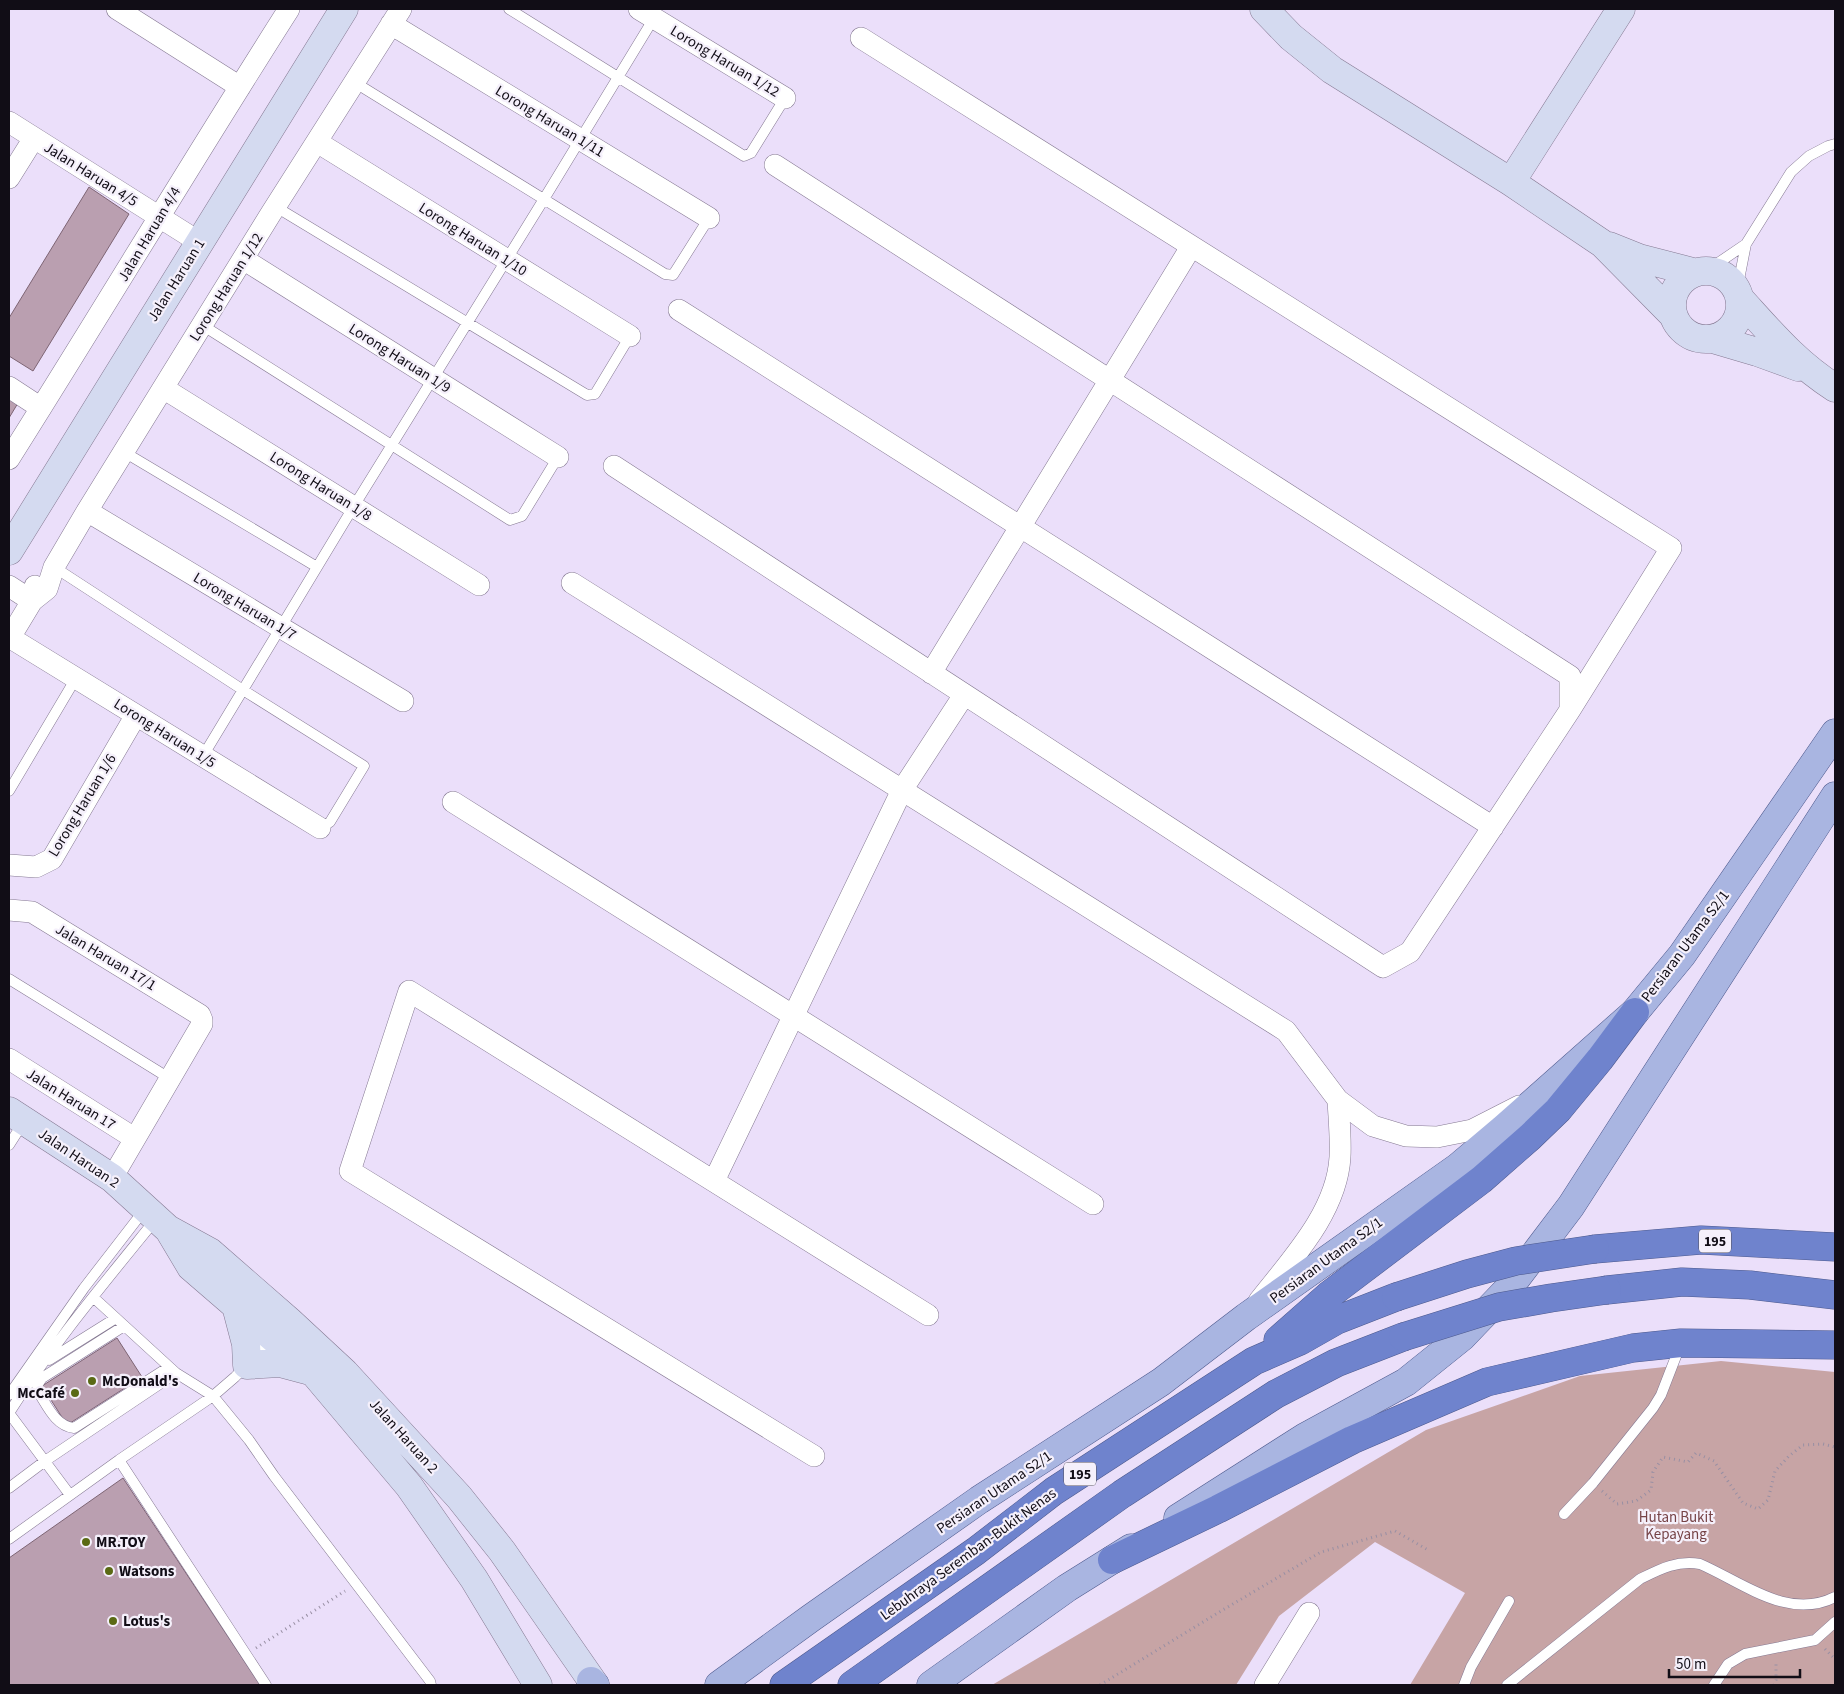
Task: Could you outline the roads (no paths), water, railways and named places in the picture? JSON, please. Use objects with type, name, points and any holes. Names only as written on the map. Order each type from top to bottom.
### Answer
[{"type":"highway","points":[[1254,1361],[1329,1295],[1481,1180],[1530,1137],[1558,1110],[1635,1012]]},
{"type":"highway","name":"Lebuhraya Seremban-Bukit Nenas","points":[[784,1685],[976,1551],[1054,1491],[1254,1361],[1300,1341],[1337,1320],[1396,1297],[1467,1274],[1516,1261],[1595,1249],[1701,1240],[1835,1247]]},
{"type":"highway","name":"195","points":[[852,1685],[1122,1494],[1276,1394],[1336,1364],[1403,1337],[1499,1307],[1607,1290],[1682,1282],[1750,1285],[1835,1295]]},
{"type":"highway","points":[[1112,1560],[1218,1509],[1352,1440],[1487,1382],[1633,1348],[1681,1343],[1835,1345]]},
{"type":"main road","name":"Jalan Haruan 1","points":[[9,551],[344,9]]},
{"type":"main road","points":[[1264,9],[1291,37],[1332,70],[1511,182],[1603,244],[1673,314]]},
{"type":"main road","points":[[1511,182],[1621,9]]},
{"type":"main road","points":[[1603,244],[1639,258],[1698,271],[1713,271],[1723,274],[1731,281],[1739,295],[1791,355],[1824,381]]},
{"type":"main road","points":[[1698,271],[1684,278],[1677,285],[1673,295],[1671,305],[1673,314],[1677,324],[1684,331],[1693,337],[1713,339],[1772,357],[1824,381]]},
{"type":"main road","points":[[1713,339],[1731,329],[1737,321],[1740,311],[1739,295]]},
{"type":"main road","name":"Persiaran Utama S2/1","points":[[719,1685],[979,1500],[1161,1382],[1246,1317],[1458,1167],[1635,1012],[1682,955],[1835,733]]},
{"type":"main road","points":[[931,1685],[1066,1588],[1305,1436],[1406,1382],[1462,1337],[1509,1288],[1576,1198],[1835,796]]},
{"type":"main road","name":"Jalan Haruan 2","points":[[16,1116],[112,1178],[157,1219],[210,1252],[281,1329],[314,1373],[409,1486],[474,1579],[538,1685]]},
{"type":"main road","name":"Jalan Haruan 2","points":[[157,1219],[190,1267],[236,1306],[281,1329],[346,1373],[459,1497],[502,1551],[593,1684]]},
{"type":"main road","points":[[236,1306],[246,1344],[247,1364],[280,1363],[314,1373]]},
{"type":"street","points":[[117,9],[240,87]]},
{"type":"street","name":"Jalan Haruan 4/4","points":[[9,459],[288,9]]},
{"type":"street","name":"Lorong Haruan 1/12","points":[[646,13],[785,98]]},
{"type":"street","name":"Lorong Haruan 1/12","points":[[9,637],[32,601],[36,582],[54,567],[243,259],[396,17]]},
{"type":"street","name":"Lorong Haruan 1/11","points":[[396,17],[581,140],[709,218]]},
{"type":"street","points":[[614,466],[1382,967],[1410,952],[1570,710],[1671,548],[861,38]]},
{"type":"street","name":"Jalan Haruan 4/5","points":[[9,122],[199,242]]},
{"type":"street","points":[[9,178],[34,138]]},
{"type":"street","name":"Lorong Haruan 1/10","points":[[317,142],[630,336]]},
{"type":"street","points":[[775,165],[1570,676],[1570,710]]},
{"type":"street","points":[[931,673],[1191,247]]},
{"type":"street","name":"Lorong Haruan 1/9","points":[[243,259],[558,457]]},
{"type":"street","points":[[679,310],[1493,827]]},
{"type":"street","points":[[9,387],[41,408]]},
{"type":"street","name":"Lorong Haruan 1/8","points":[[163,388],[479,585]]},
{"type":"street","name":"Lorong Haruan 1/7","points":[[87,511],[403,701]]},
{"type":"street","points":[[572,583],[1286,1031],[1338,1100],[1373,1126],[1406,1136],[1437,1137],[1472,1130],[1542,1093]]},
{"type":"street","points":[[9,586],[32,601]]},
{"type":"street","name":"Lorong Haruan 1/5","points":[[9,637],[320,828]]},
{"type":"street","points":[[714,1181],[902,790],[964,694]]},
{"type":"street","name":"Lorong Haruan 1/6","points":[[9,864],[36,867],[52,859],[136,715]]},
{"type":"street","points":[[453,802],[1092,1204]]},
{"type":"street","name":"Jalan Haruan 17/1","points":[[9,910],[32,912],[200,1015],[202,1024],[169,1078]]},
{"type":"street","points":[[814,1456],[350,1171],[409,991],[928,1315]]},
{"type":"street","name":"Jalan Haruan 17","points":[[9,1059],[134,1138]]},
{"type":"street","points":[[112,1178],[169,1078]]},
{"type":"street","points":[[1246,1317],[1312,1233],[1334,1188],[1340,1158],[1338,1100]]},
{"type":"street","points":[[1265,1685],[1309,1613]]},
{"type":"lane","points":[[509,9],[744,156],[751,153],[785,98]]},
{"type":"lane","points":[[203,756],[432,378],[581,140],[618,77],[646,13]]},
{"type":"lane","points":[[354,82],[665,274],[673,275],[709,218]]},
{"type":"lane","points":[[1698,271],[1718,263],[1746,244],[1791,172],[1809,156],[1835,144]]},
{"type":"lane","points":[[276,207],[587,395],[595,394],[630,336]]},
{"type":"lane","points":[[1739,295],[1746,244]]},
{"type":"lane","points":[[202,325],[510,520],[522,516],[558,457]]},
{"type":"lane","points":[[124,452],[317,567]]},
{"type":"lane","points":[[54,567],[364,766],[330,822],[320,828]]},
{"type":"lane","points":[[9,791],[76,678]]},
{"type":"lane","points":[[9,979],[169,1078]]},
{"type":"lane","points":[[9,1145],[16,1116]]},
{"type":"lane","points":[[70,1495],[9,1413],[93,1297],[157,1219]]},
{"type":"lane","points":[[9,1396],[84,1288],[157,1219]]},
{"type":"lane","points":[[93,1297],[172,1370],[213,1396],[249,1440],[274,1476],[432,1685]]},
{"type":"lane","points":[[44,1363],[116,1318]]},
{"type":"lane","points":[[124,1326],[42,1378],[38,1384],[38,1390],[58,1422],[67,1427],[74,1428],[172,1370]]},
{"type":"lane","points":[[9,1539],[119,1460],[213,1396],[281,1329]]},
{"type":"lane","points":[[1564,1514],[1593,1483],[1653,1408],[1668,1380],[1681,1343]]},
{"type":"lane","points":[[9,1488],[172,1370]]},
{"type":"lane","points":[[119,1460],[266,1685]]},
{"type":"lane","points":[[1507,1685],[1640,1579],[1676,1564],[1689,1562],[1700,1564],[1766,1598],[1781,1602],[1815,1605],[1835,1596]]},
{"type":"lane","points":[[1464,1685],[1471,1667],[1508,1601]]},
{"type":"lane","points":[[1714,1685],[1728,1664],[1745,1654],[1815,1640],[1835,1622]]},
{"type":"place","name":"McDonald's","points":[[92,1381]]},
{"type":"place","name":"McCafé","points":[[75,1393]]},
{"type":"place","name":"MR.TOY","points":[[86,1542]]},
{"type":"place","name":"Watsons","points":[[109,1571]]},
{"type":"place","name":"Lotus's","points":[[113,1621]]},
{"type":"park label","name":"Hutan Bukit Kepayang","points":[[1676,1526]]}]
